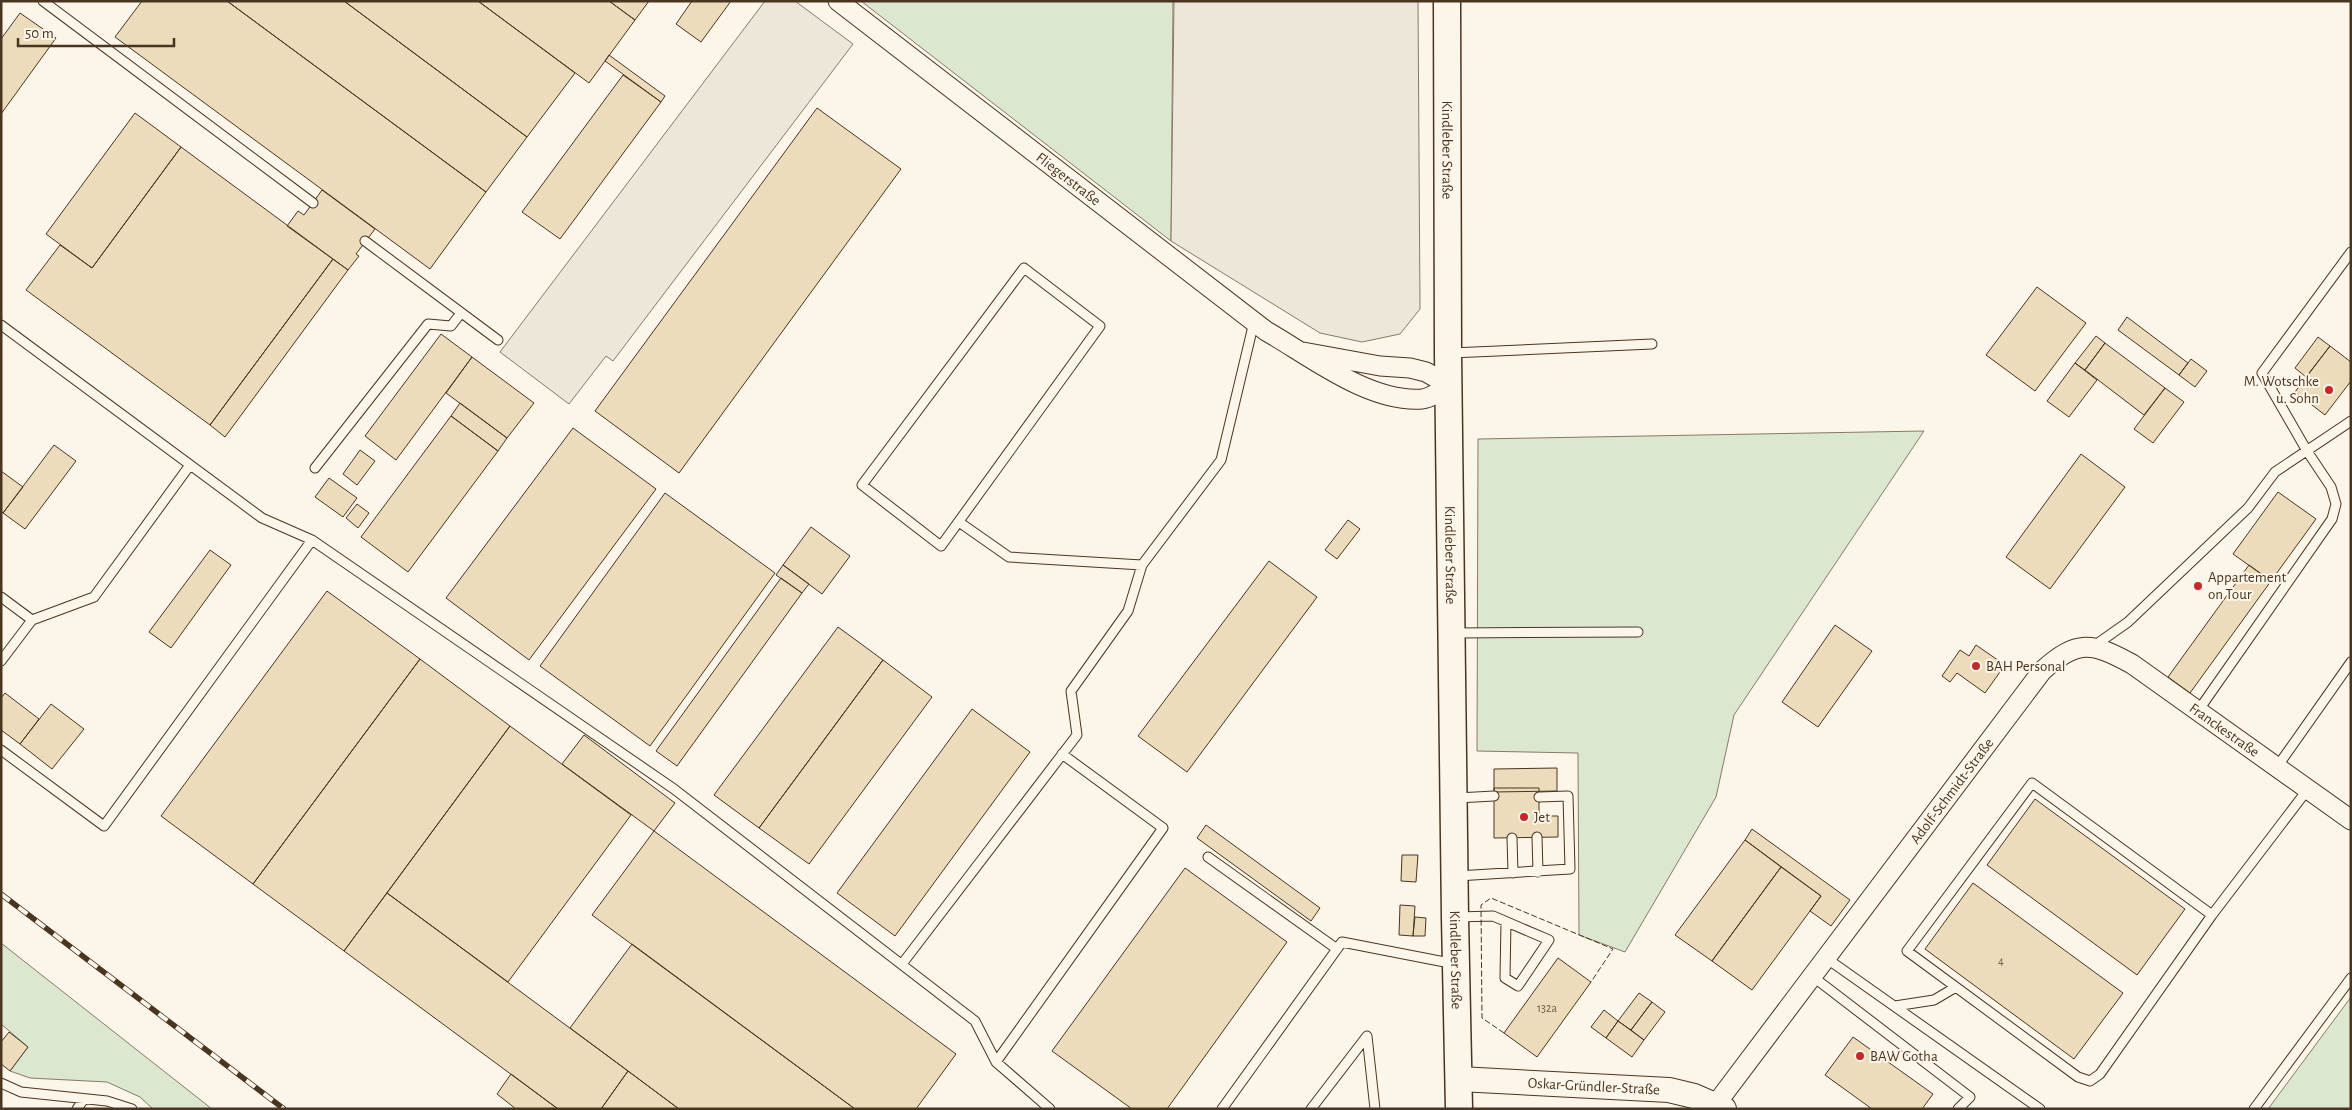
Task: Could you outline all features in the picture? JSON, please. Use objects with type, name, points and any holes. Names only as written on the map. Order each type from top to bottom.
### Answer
[{"type":"main road","name":"Kindleber Straße","points":[[1447,1],[1448,385],[1459,1109]]},
{"type":"street","name":"Fliegerstraße","points":[[838,1],[1254,322],[1303,352],[1334,374],[1385,394],[1423,399],[1448,385]]},
{"type":"street","name":"Fliegerstraße","points":[[1303,352],[1380,366],[1410,368],[1426,372],[1448,385]]},
{"type":"street","name":"Franckestraße","points":[[2094,646],[2132,664],[2351,820]]},
{"type":"street","name":"Adolf-Schmidt-Straße","points":[[1718,1107],[1812,976],[2042,671],[2054,660],[2074,648],[2094,646]]},
{"type":"street","name":"Oskar-Gründler-Straße","points":[[1459,1079],[1669,1090],[1718,1107]]},
{"type":"lane","points":[[43,1],[313,203]]},
{"type":"lane","points":[[365,241],[498,340]]},
{"type":"lane","points":[[2198,711],[2332,518],[2336,504],[2331,488],[2307,451],[2262,373],[2351,252]]},
{"type":"lane","points":[[1024,268],[1100,326],[959,522],[941,546],[862,484],[1024,268]]},
{"type":"lane","points":[[315,468],[428,324],[451,326],[461,313]]},
{"type":"lane","points":[[902,964],[1077,735],[1071,691],[1128,611],[1142,565],[1221,460],[1254,322]]},
{"type":"lane","points":[[1,325],[262,518],[312,540],[674,788],[975,1021],[996,1062],[1049,1109]]},
{"type":"lane","points":[[1448,354],[1652,344]]},
{"type":"lane","points":[[2094,646],[2128,622],[2248,508],[2275,472],[2351,421]]},
{"type":"lane","points":[[1,661],[32,620],[94,597],[190,465]]},
{"type":"lane","points":[[959,522],[1009,557],[1142,565]]},
{"type":"lane","points":[[1,750],[104,826],[312,540]]},
{"type":"lane","points":[[1,597],[32,620]]},
{"type":"lane","points":[[1452,633],[1638,632]]},
{"type":"lane","points":[[2277,767],[2351,662]]},
{"type":"lane","points":[[996,1062],[1163,828],[1062,754]]},
{"type":"lane","points":[[2212,915],[2032,783],[1907,951],[2078,1077],[2090,1081],[2100,1074],[2212,915],[2308,789]]},
{"type":"lane","points":[[1454,798],[1494,796]]},
{"type":"lane","points":[[1454,876],[1570,869],[1568,796],[1539,796]]},
{"type":"lane","points":[[1537,837],[1538,872]]},
{"type":"lane","points":[[1512,838],[1513,873]]},
{"type":"lane","points":[[1208,857],[1337,949]]},
{"type":"lane","points":[[1455,918],[1493,916],[1549,940],[1518,986],[1505,978],[1506,922]]},
{"type":"lane","points":[[1222,1109],[1342,942],[1456,964]]},
{"type":"lane","points":[[1826,958],[2040,1109]]},
{"type":"lane","points":[[1812,976],[1970,1097],[1958,1109]]},
{"type":"lane","points":[[2254,1109],[2351,978]]},
{"type":"lane","points":[[1895,1006],[1934,1000],[1956,987]]},
{"type":"lane","points":[[1312,1109],[1367,1036],[1375,1109]]},
{"type":"lane","points":[[1,1083],[21,1092],[107,1101],[132,1109]]},
{"type":"lane","points":[[77,1109],[84,1099]]},
{"type":"green space","points":[[861,1],[1173,1],[1171,241]]},
{"type":"green space","points":[[1924,431],[1734,715],[1716,797],[1625,952],[1579,935],[1578,753],[1477,751],[1478,439]]},
{"type":"green space","points":[[1,943],[212,1109],[153,1109],[140,1097],[107,1082],[30,1078],[10,1071],[28,1047],[1,1024]]},
{"type":"green space","points":[[2351,997],[2351,1109],[2268,1109]]},
{"type":"shaded area","points":[[765,1],[795,1],[853,44],[613,361],[606,356],[569,404],[500,352]]},
{"type":"shaded area","points":[[1174,1],[1418,1],[1420,309],[1400,334],[1362,342],[1320,333],[1171,241]]},
{"type":"building","points":[[142,1],[227,1],[486,192],[430,269],[115,37]]},
{"type":"building","points":[[227,1],[344,1],[527,137],[486,192]]},
{"type":"building","points":[[344,1],[478,1],[575,73],[527,137]]},
{"type":"building","points":[[478,1],[609,1],[635,20],[589,83]]},
{"type":"building","points":[[609,1],[649,1],[635,20]]},
{"type":"building","points":[[692,1],[731,1],[701,42],[676,24]]},
{"type":"building","points":[[20,13],[56,38],[1,114],[1,39]]},
{"type":"building","points":[[609,55],[665,96],[661,102],[605,61]]},
{"type":"building","points":[[623,75],[661,102],[560,239],[522,212]]},
{"type":"building","points":[[817,108],[901,169],[679,473],[595,411]]},
{"type":"building","points":[[135,113],[181,147],[92,268],[46,234]]},
{"type":"building","points":[[181,147],[333,259],[210,425],[26,290],[60,245],[92,268]]},
{"type":"building","points":[[322,190],[375,229],[356,254],[359,256],[348,270],[287,226],[298,211],[304,215]]},
{"type":"building","points":[[333,259],[348,270],[225,437],[210,425]]},
{"type":"building","points":[[2037,287],[2086,323],[2035,391],[1986,355]]},
{"type":"building","points":[[2127,317],[2188,363],[2179,375],[2118,330]]},
{"type":"building","points":[[441,334],[472,357],[396,460],[365,436]]},
{"type":"building","points":[[2096,336],[2105,343],[2085,370],[2075,363]]},
{"type":"building","points":[[2318,337],[2330,346],[2306,377],[2295,368]]},
{"type":"building","points":[[2105,343],[2165,388],[2144,415],[2085,370]]},
{"type":"building","points":[[2330,346],[2351,362],[2351,381],[2325,415],[2295,392]]},
{"type":"building","points":[[472,357],[534,403],[507,438],[446,393]]},
{"type":"building","points":[[2191,359],[2207,371],[2195,387],[2179,375]]},
{"type":"building","points":[[2075,363],[2097,380],[2069,417],[2047,401]]},
{"type":"building","points":[[2165,388],[2184,402],[2153,443],[2134,429]]},
{"type":"building","points":[[460,403],[507,438],[498,451],[451,416]]},
{"type":"building","points":[[451,416],[498,451],[408,572],[361,537]]},
{"type":"building","points":[[573,428],[656,489],[529,660],[446,598]]},
{"type":"building","points":[[54,445],[76,461],[25,529],[3,513]]},
{"type":"building","points":[[360,450],[375,461],[357,485],[343,474]]},
{"type":"building","points":[[2081,454],[2125,487],[2050,589],[2006,557]]},
{"type":"building","points":[[1,471],[23,487],[3,513],[1,511]]},
{"type":"building","points":[[329,478],[357,498],[343,517],[315,497]]},
{"type":"building","points":[[2278,492],[2316,519],[2271,581],[2233,554]]},
{"type":"building","points":[[665,493],[775,573],[650,746],[540,666]]},
{"type":"building","points":[[357,504],[369,513],[358,528],[346,518]]},
{"type":"building","points":[[1348,520],[1360,529],[1337,559],[1325,550]]},
{"type":"building","points":[[811,527],[850,556],[822,594],[783,565]]},
{"type":"building","points":[[210,550],[231,565],[171,648],[149,632]]},
{"type":"building","points":[[1269,561],[1317,597],[1187,772],[1138,736]]},
{"type":"building","points":[[783,565],[809,584],[802,593],[776,575]]},
{"type":"building","points":[[2249,565],[2271,581],[2190,693],[2168,677]]},
{"type":"building","points":[[781,578],[802,593],[677,766],[656,751]]},
{"type":"building","points":[[327,591],[420,659],[253,884],[161,816]]},
{"type":"building","points":[[1835,625],[1872,651],[1818,727],[1782,702]]},
{"type":"building","points":[[838,627],[883,660],[759,828],[714,795]]},
{"type":"building","points":[[1976,645],[2005,665],[1985,693],[1957,673],[1950,682],[1942,676],[1960,650],[1969,656]]},
{"type":"building","points":[[420,659],[510,726],[344,951],[253,884]]},
{"type":"building","points":[[883,660],[932,697],[809,864],[759,828]]},
{"type":"building","points":[[5,693],[39,719],[20,744],[1,730],[1,698]]},
{"type":"building","points":[[51,704],[84,729],[52,769],[20,744]]},
{"type":"building","points":[[972,709],[1030,752],[895,936],[837,893]]},
{"type":"building","points":[[510,726],[631,815],[508,982],[387,893]]},
{"type":"building","points":[[584,735],[675,803],[654,831],[562,764]]},
{"type":"building","points":[[1557,768],[1557,791],[1494,792],[1494,769]]},
{"type":"building","points":[[1494,788],[1539,788],[1539,816],[1558,816],[1558,837],[1494,838]]},
{"type":"building","points":[[2035,799],[2185,909],[2137,975],[1987,865]]},
{"type":"building","points":[[1206,825],[1320,908],[1311,921],[1197,838]]},
{"type":"building","points":[[1752,829],[1850,900],[1831,926],[1810,911],[1821,896],[1745,840]]},
{"type":"building","points":[[654,831],[956,1054],[916,1109],[855,1109],[592,915]]},
{"type":"building","points":[[1745,840],[1781,867],[1712,961],[1675,935]]},
{"type":"building","points":[[1402,855],[1418,855],[1416,882],[1401,881]]},
{"type":"building","points":[[1781,867],[1821,896],[1752,990],[1712,961]]},
{"type":"building","points":[[1185,868],[1287,942],[1167,1109],[1132,1109],[1052,1051]]},
{"type":"building","points":[[1973,883],[2123,993],[2074,1059],[1925,949]]},
{"type":"building","points":[[387,893],[628,1071],[601,1109],[558,1109],[344,951]]},
{"type":"building","points":[[1400,905],[1415,906],[1413,936],[1399,935]]},
{"type":"building","points":[[1415,917],[1426,918],[1425,936],[1413,936]]},
{"type":"building","points":[[632,944],[855,1109],[679,1109],[570,1028]]},
{"type":"building","points":[[1558,958],[1591,982],[1537,1057],[1504,1033]]},
{"type":"building","points":[[1639,993],[1652,1002],[1631,1030],[1618,1021]]},
{"type":"building","points":[[1652,1002],[1665,1012],[1644,1040],[1631,1030]]},
{"type":"building","points":[[1604,1010],[1618,1021],[1606,1038],[1591,1027]]},
{"type":"building","points":[[1618,1021],[1644,1040],[1632,1057],[1606,1038]]},
{"type":"building","points":[[9,1032],[28,1047],[10,1071],[1,1064],[1,1042]]},
{"type":"building","name":"BAW Gotha","points":[[1853,1037],[1933,1094],[1922,1109],[1872,1109],[1825,1075]]},
{"type":"building","points":[[628,1071],[679,1109],[601,1109]]},
{"type":"building","points":[[511,1074],[558,1109],[516,1109],[497,1094]]},
{"type":"railway","points":[[1,894],[284,1109]]},
{"type":"fence","points":[[1504,1033],[1482,1018],[1481,905],[1491,898],[1613,949],[1591,982]]},
{"type":"place","name":"M. Wotschke u. Sohn","points":[[2329,390]]},
{"type":"place","name":"Appartement on Tour","points":[[2198,586]]},
{"type":"place","name":"BAH Personal","points":[[1976,666]]},
{"type":"place","name":"Jet","points":[[1524,817]]},
{"type":"place","name":"BAW Gotha","points":[[1860,1056]]}]
